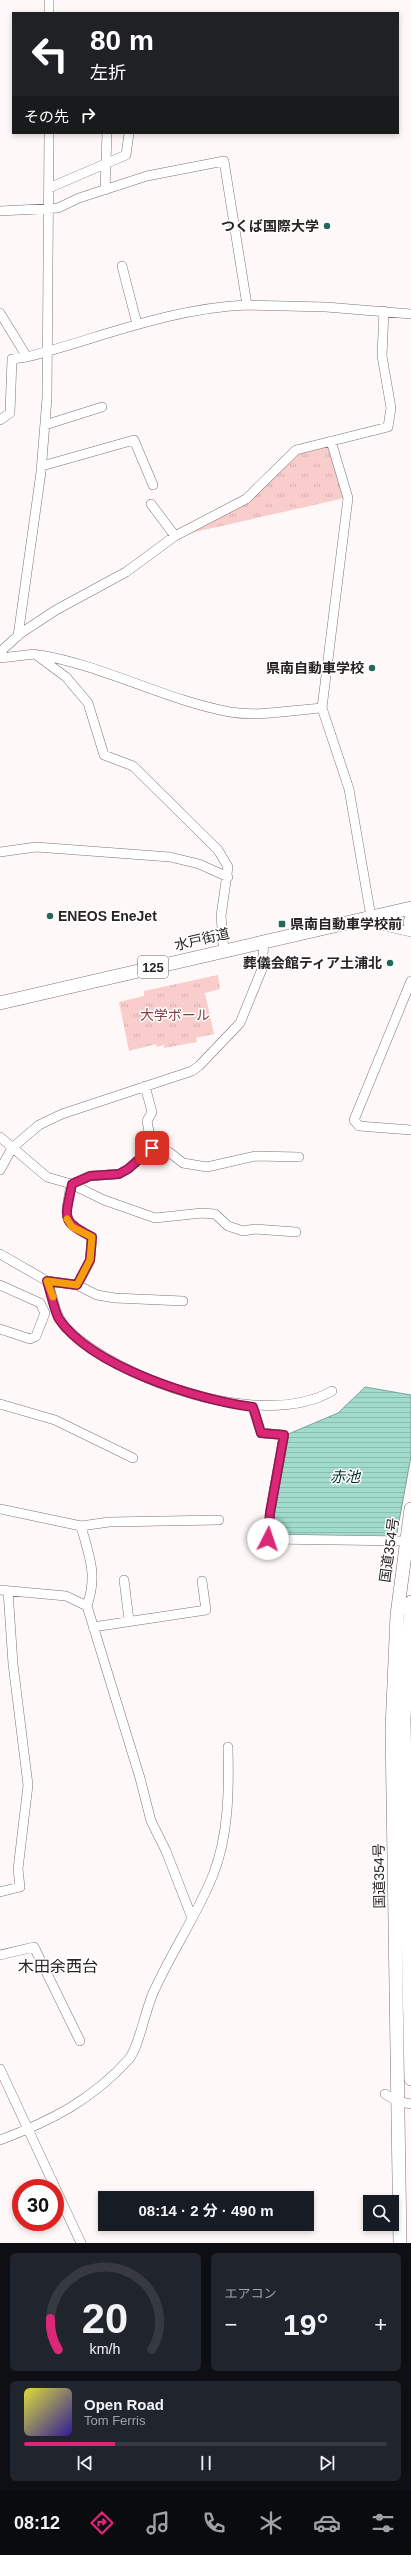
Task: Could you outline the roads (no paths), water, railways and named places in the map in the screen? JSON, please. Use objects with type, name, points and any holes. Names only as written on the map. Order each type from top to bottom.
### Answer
[{"type":"highway","name":"水戸街道","points":[[0,1003],[411,908]]},
{"type":"highway","name":"国道354号","points":[[400,2243],[391,2097],[392,1729],[397,1615],[405,1541],[411,1509]]},
{"type":"highway","name":"国道354号","points":[[411,1602],[404,1719],[411,2079]]},
{"type":"street","points":[[49,0],[49,12]]},
{"type":"street","points":[[18,636],[42,466],[45,425],[47,352],[48,134]]},
{"type":"street","points":[[105,190],[106,134]]},
{"type":"street","points":[[48,188],[126,155],[129,134]]},
{"type":"street","points":[[0,212],[48,210],[147,176],[224,161],[247,305]]},
{"type":"street","points":[[122,266],[137,324]]},
{"type":"street","points":[[0,420],[10,413],[12,359],[47,352],[137,324],[214,306],[247,305],[384,311],[411,314]]},
{"type":"street","points":[[0,652],[18,636],[56,610],[126,572],[175,536],[246,499],[296,450],[388,427],[391,408],[382,356],[384,311]]},
{"type":"street","points":[[0,313],[27,357]]},
{"type":"street","points":[[45,425],[102,407]]},
{"type":"street","points":[[42,466],[134,440],[153,485]]},
{"type":"street","points":[[331,441],[348,498],[322,708],[349,789],[371,917],[381,925],[411,932],[408,922],[411,914]]},
{"type":"street","points":[[151,504],[175,536]]},
{"type":"street","points":[[0,658],[35,654],[69,660],[170,695],[231,712],[252,713],[322,708]]},
{"type":"street","points":[[35,654],[66,677],[88,703],[104,755],[133,766],[218,850],[228,867],[228,877],[221,916],[224,951]]},
{"type":"street","points":[[0,852],[36,847],[170,857],[199,864],[228,877]]},
{"type":"street","points":[[0,1170],[12,1148],[39,1126],[62,1114],[192,1071],[236,1028],[262,969],[264,941]]},
{"type":"street","points":[[411,981],[354,1120],[359,1126],[411,1130]]},
{"type":"street","points":[[145,1086],[152,1112],[147,1121],[152,1148]]},
{"type":"street","points":[[0,1137],[47,1177],[72,1184],[104,1200],[155,1218],[202,1212],[215,1214],[228,1226],[243,1231],[255,1229],[296,1232]]},
{"type":"street","points":[[152,1148],[169,1152],[183,1163],[207,1167],[256,1156],[299,1158]]},
{"type":"street","points":[[72,1184],[90,1176],[119,1174],[128,1169],[152,1148]]},
{"type":"street","points":[[72,1184],[66,1217],[72,1227],[92,1237],[90,1260],[77,1285]]},
{"type":"street","points":[[0,1254],[47,1281],[77,1285],[97,1295],[115,1298],[183,1301]]},
{"type":"street","points":[[47,1281],[58,1317],[66,1328],[106,1359],[163,1384],[231,1404],[253,1407],[317,1400],[332,1391]]},
{"type":"street","points":[[0,1285],[40,1303],[45,1313],[36,1336],[30,1339],[0,1329]]},
{"type":"street","points":[[0,1404],[55,1420],[133,1458]]},
{"type":"street","points":[[253,1407],[261,1433],[284,1435],[270,1513],[268,1539],[405,1541]]},
{"type":"street","points":[[0,1509],[81,1526],[109,1522],[219,1520]]},
{"type":"street","points":[[81,1526],[92,1566],[93,1587],[87,1606],[144,1790],[150,1821],[166,1851],[192,1918]]},
{"type":"street","points":[[124,1580],[129,1620]]},
{"type":"street","points":[[93,1627],[129,1620],[167,1618],[206,1610],[202,1581]]},
{"type":"street","points":[[0,1892],[20,1887],[18,1869],[28,1785],[4,1590],[66,1596],[87,1606]]},
{"type":"street","points":[[0,2140],[28,2130],[85,2100],[130,2058],[153,1991],[192,1918],[213,1874],[222,1845],[227,1807],[228,1747]]},
{"type":"street","points":[[0,1956],[34,1947],[80,2041]]},
{"type":"street","points":[[0,2069],[81,2243]]},
{"type":"street","points":[[391,2097],[411,2104]]},
{"type":"water","name":"赤池","points":[[365,1387],[411,1395],[411,1456],[396,1538],[270,1537],[286,1435],[338,1413]]},
{"type":"place","name":"つくば国際大学","points":[[327,226]]},
{"type":"place","name":"県南自動車学校","points":[[372,668]]},
{"type":"place","name":"ENEOS EneJet","points":[[50,916]]},
{"type":"place","name":"県南自動車学校前","points":[[282,924]]},
{"type":"place","name":"葬儀会館ティア土浦北","points":[[390,963]]},
{"type":"district","name":"木田余西台","points":[[58,1966]]},
{"type":"park label","name":"大学ボール","points":[[175,1015]]}]
